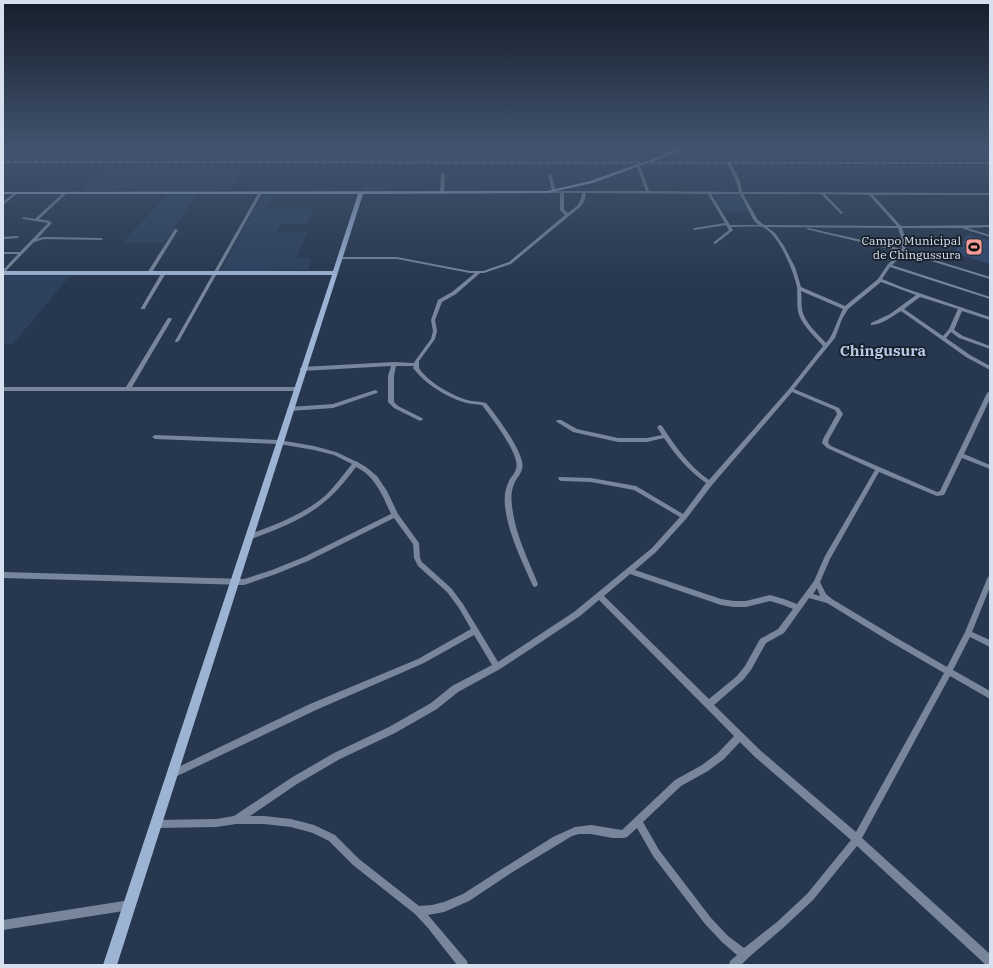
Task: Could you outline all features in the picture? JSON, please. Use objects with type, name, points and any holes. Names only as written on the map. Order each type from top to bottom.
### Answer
[{"type":"street","points":[[3,193],[528,192]]},
{"type":"street","points":[[549,192],[698,192]]},
{"type":"street","points":[[709,192],[729,225],[730,231],[715,243]]},
{"type":"street","points":[[715,192],[990,194]]},
{"type":"street","points":[[3,204],[16,193]]},
{"type":"street","points":[[36,220],[65,193]]},
{"type":"street","points":[[177,341],[260,193]]},
{"type":"street","points":[[110,965],[360,193]]},
{"type":"street","points":[[562,193],[562,210],[567,215]]},
{"type":"street","points":[[339,258],[397,258],[478,273],[493,270],[510,263],[580,205],[583,200],[584,193]]},
{"type":"street","points":[[741,193],[756,221],[770,230],[778,238],[793,267],[799,288],[800,309],[802,316],[807,325],[826,346]]},
{"type":"street","points":[[822,193],[841,213]]},
{"type":"street","points":[[870,193],[899,226],[903,237],[904,252]]},
{"type":"street","points":[[3,273],[50,223],[24,218]]},
{"type":"street","points":[[695,229],[729,225],[990,226]]},
{"type":"street","points":[[798,226],[904,252],[990,278]]},
{"type":"street","points":[[962,226],[990,236]]},
{"type":"street","points":[[149,273],[176,230]]},
{"type":"street","points":[[3,238],[17,237]]},
{"type":"street","points":[[32,241],[44,238],[101,239]]},
{"type":"street","points":[[236,820],[294,781],[337,756],[434,706],[456,689],[497,667],[577,614],[630,571],[663,542],[710,483],[791,390],[835,334],[840,319],[846,308],[880,280],[889,265],[904,252]]},
{"type":"street","points":[[3,253],[20,254]]},
{"type":"street","points":[[889,265],[990,298]]},
{"type":"street","points":[[3,273],[334,273]]},
{"type":"street","points":[[143,308],[164,273]]},
{"type":"street","points":[[416,365],[432,339],[434,331],[433,320],[440,300],[454,293],[478,273]]},
{"type":"street","points":[[880,280],[990,319]]},
{"type":"street","points":[[799,288],[846,308]]},
{"type":"street","points":[[873,324],[888,318],[919,295]]},
{"type":"street","points":[[902,309],[968,356],[990,368]]},
{"type":"street","points":[[943,338],[951,330],[960,309]]},
{"type":"street","points":[[128,389],[170,319]]},
{"type":"street","points":[[951,330],[961,337],[990,348]]},
{"type":"street","points":[[302,369],[394,364],[416,365]]},
{"type":"street","points":[[394,364],[391,376],[391,402],[396,407],[420,419]]},
{"type":"street","points":[[416,365],[419,374],[436,386],[466,402],[484,404],[498,422],[512,447],[520,464],[510,485],[508,493],[510,515],[515,538],[535,584]]},
{"type":"street","points":[[3,389],[296,390]]},
{"type":"street","points":[[791,390],[837,409],[840,414],[826,439],[826,443],[829,447],[939,494],[942,493],[990,393]]},
{"type":"street","points":[[290,409],[332,406],[375,392]]},
{"type":"street","points":[[559,421],[575,431],[618,440],[647,440],[665,436]]},
{"type":"street","points":[[660,427],[665,436],[695,472],[710,483]]},
{"type":"street","points":[[155,437],[279,442],[314,448],[336,454],[364,468],[376,478],[395,515],[416,543],[417,558],[420,564],[449,590],[461,606],[474,631],[497,667]]},
{"type":"street","points":[[960,455],[990,467]]},
{"type":"street","points":[[249,537],[291,520],[323,500],[356,463]]},
{"type":"street","points":[[708,704],[740,678],[748,668],[763,641],[781,631],[817,582],[827,558],[878,469]]},
{"type":"street","points":[[561,479],[591,480],[636,488],[684,517]]},
{"type":"street","points":[[3,575],[234,582],[252,580],[299,562],[395,515]]},
{"type":"street","points":[[630,571],[722,602],[746,604],[770,598],[798,608]]},
{"type":"street","points":[[734,965],[744,954],[780,925],[810,897],[857,839],[949,671],[968,633],[990,579]]},
{"type":"street","points":[[817,582],[824,596],[830,601],[892,639],[990,695]]},
{"type":"street","points":[[807,594],[830,601]]},
{"type":"street","points":[[598,596],[780,774],[857,839],[990,961]]},
{"type":"street","points":[[172,775],[313,707],[421,660],[474,631]]},
{"type":"street","points":[[968,633],[990,644]]},
{"type":"street","points":[[418,911],[434,911],[454,905],[552,843],[578,830],[596,828],[617,835],[624,834],[678,783],[705,768],[721,756],[740,736]]},
{"type":"street","points":[[156,824],[216,823],[236,820],[264,820],[291,823],[314,829],[332,838],[356,862],[418,911],[463,965]]},
{"type":"street","points":[[638,822],[665,866],[708,921],[725,939],[744,954]]},
{"type":"street","points":[[3,925],[130,905]]},
{"type":"shaded area","points":[[713,194],[739,194],[748,212],[723,211]]},
{"type":"shaded area","points":[[167,195],[197,195],[164,243],[122,243]]},
{"type":"shaded area","points":[[262,195],[274,196],[267,209],[314,209],[307,224],[281,224],[277,232],[307,232],[297,257],[312,258],[308,270],[220,272]]},
{"type":"shaded area","name":"Campo Municipal de Chingussura","points":[[968,234],[990,241],[990,264],[954,253]]},
{"type":"shaded area","points":[[3,276],[70,276],[13,344],[3,344]]},
{"type":"place","name":"Campo Municipal de Chingussura","points":[[974,247]]},
{"type":"district","name":"Chingusura","points":[[883,350]]}]
